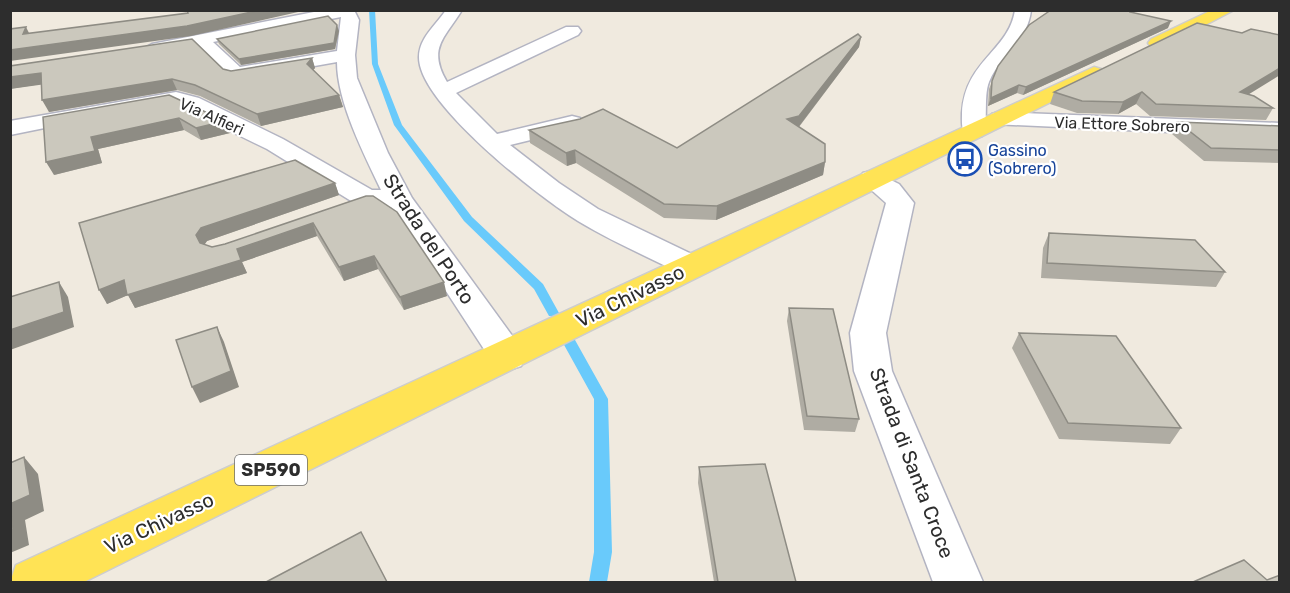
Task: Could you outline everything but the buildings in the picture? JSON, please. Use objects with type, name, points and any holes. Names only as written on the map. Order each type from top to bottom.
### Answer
[{"type":"main road","points":[[1140,52],[1226,10]]},
{"type":"main road","name":"Via Chivasso","points":[[34,582],[508,357],[691,266],[1118,62]]},
{"type":"street","points":[[454,10],[430,42],[429,67],[451,104],[493,142],[586,215],[691,266]]},
{"type":"street","points":[[974,130],[972,109],[982,75],[1021,29],[1023,10]]},
{"type":"street","points":[[134,51],[201,41],[346,11]]},
{"type":"street","name":"Strada del Porto","points":[[346,11],[351,20],[346,55],[347,78],[376,153],[399,199],[508,357]]},
{"type":"street","points":[[444,91],[572,31]]},
{"type":"street","points":[[201,41],[236,74],[346,55]]},
{"type":"street","name":"Via Alfieri","points":[[10,128],[153,100],[176,98],[275,144],[366,198],[399,199]]},
{"type":"street","points":[[493,142],[585,120],[593,115]]},
{"type":"street","name":"Via Ettore Sobrero","points":[[1000,119],[1280,130]]},
{"type":"street","name":"Strada di Santa Croce","points":[[872,179],[890,190],[900,203],[891,231],[868,333],[873,371],[958,582]]},
{"type":"street","points":[[333,210],[366,198]]},
{"type":"waterway","points":[[372,10],[375,64],[398,125],[468,219],[539,287],[553,313]]},
{"type":"waterway","points":[[570,343],[601,399],[603,552],[598,582]]},
{"type":"place","name":"Gassino (Sobrero)","points":[[965,159]]}]
